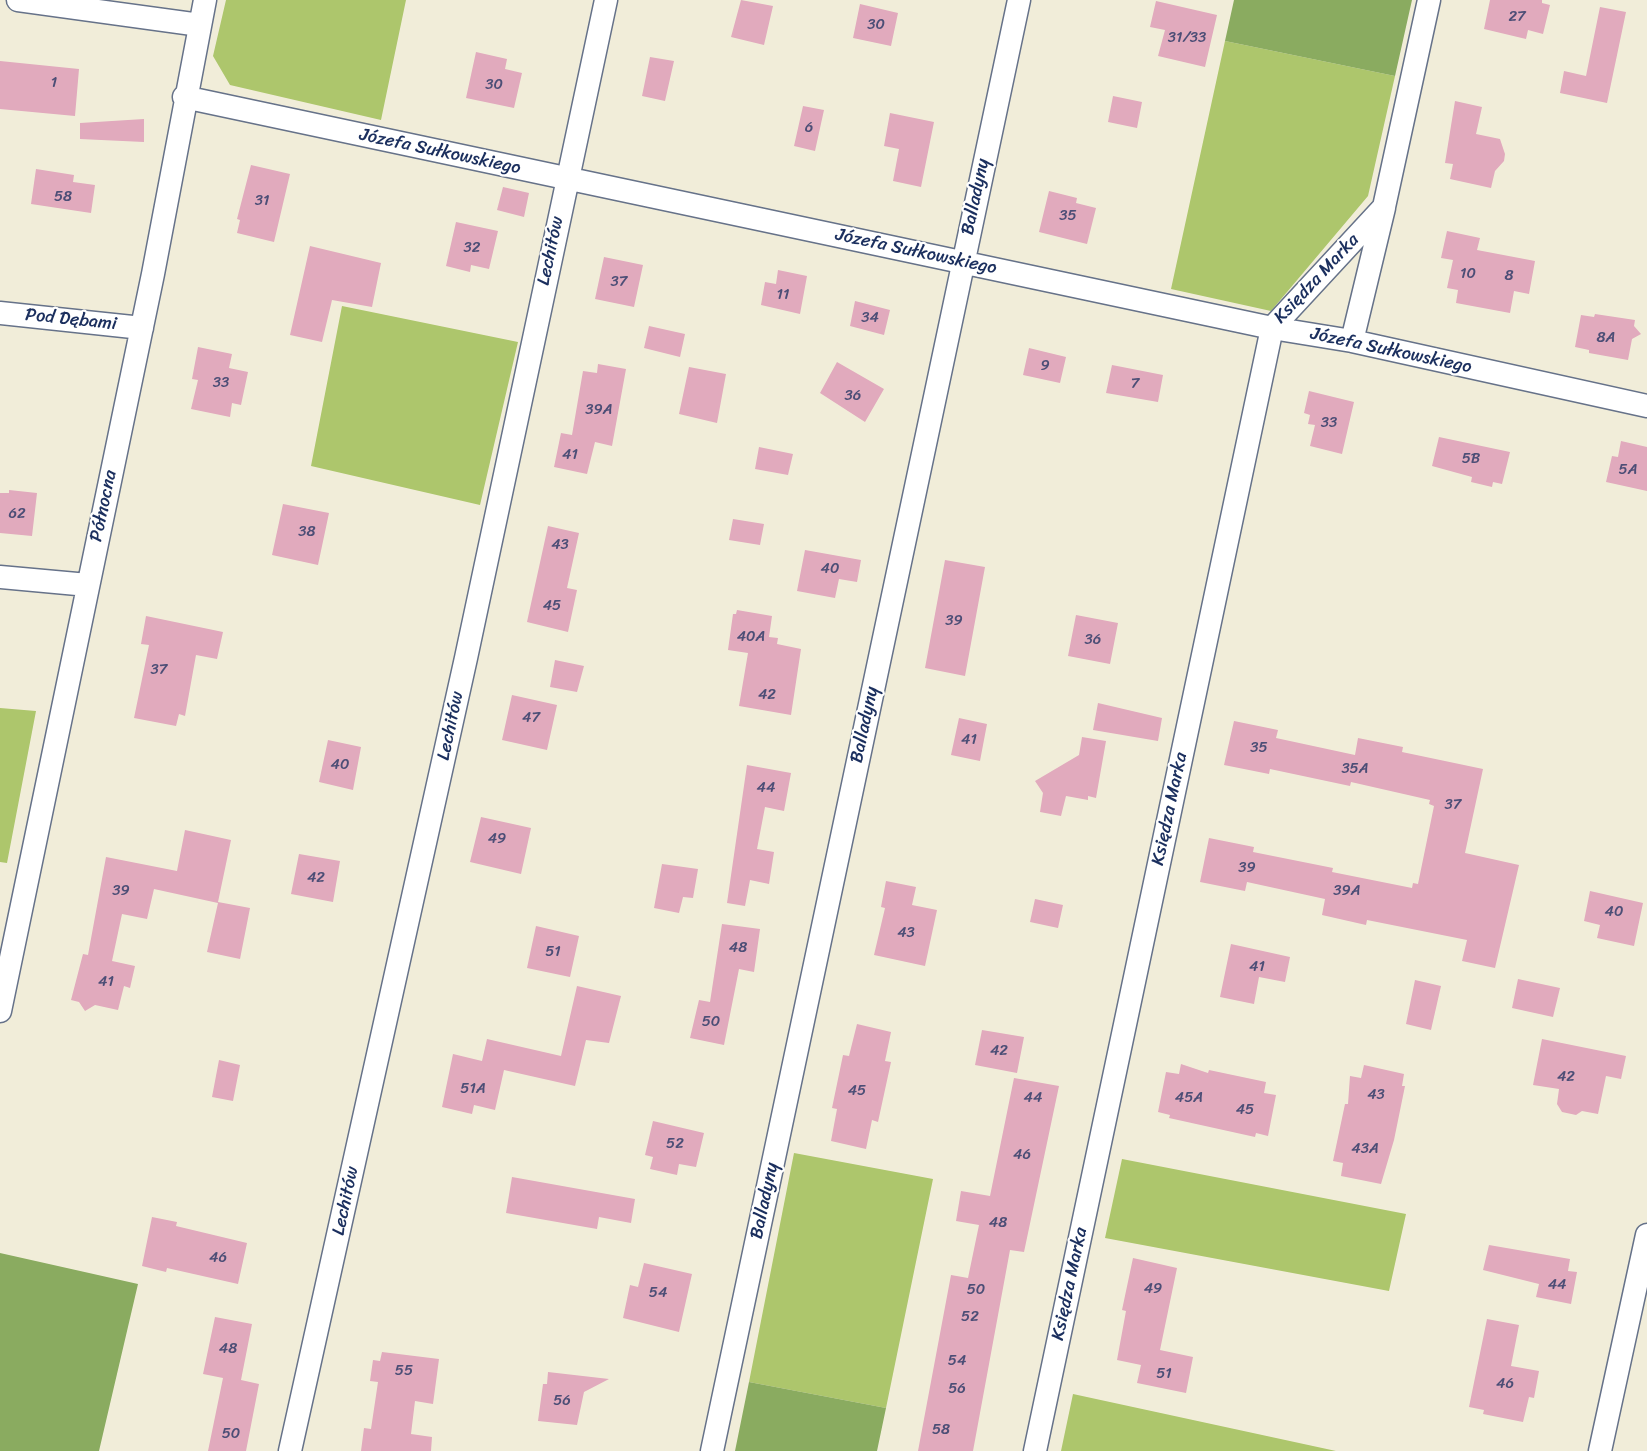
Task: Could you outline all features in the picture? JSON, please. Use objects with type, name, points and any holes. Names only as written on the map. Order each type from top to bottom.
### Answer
[{"type":"street","points":[[18,0],[200,25]]},
{"type":"street","name":"Północna","points":[[0,1011],[142,328],[184,97],[205,0]]},
{"type":"street","name":"Lechitów","points":[[290,1451],[466,658],[566,179],[606,0]]},
{"type":"street","name":"Balladyny","points":[[712,1451],[1019,0]]},
{"type":"street","name":"Księdza Marka","points":[[1352,341],[1429,0]]},
{"type":"street","name":"Józefa Sułkowskiego","points":[[184,97],[1272,328],[1352,341],[1647,406]]},
{"type":"street","name":"Księdza Marka","points":[[1035,1451],[1272,328],[1384,207]]},
{"type":"street","name":"Pod Dębami","points":[[0,313],[142,328]]},
{"type":"street","points":[[0,577],[88,585]]},
{"type":"street","points":[[1600,1451],[1647,1235]]},
{"type":"green space","points":[[226,0],[406,0],[381,120],[230,85],[213,56]]},
{"type":"green space","points":[[1234,0],[1412,0],[1395,76],[1225,41]]},
{"type":"green space","points":[[1225,41],[1395,76],[1368,196],[1271,311],[1171,289]]},
{"type":"green space","points":[[342,306],[518,342],[480,505],[311,466]]},
{"type":"green space","points":[[0,708],[36,711],[7,863],[0,862]]},
{"type":"green space","points":[[794,1153],[933,1179],[886,1408],[749,1382]]},
{"type":"green space","points":[[1122,1159],[1406,1214],[1389,1291],[1105,1238]]},
{"type":"green space","points":[[0,1253],[138,1284],[99,1451],[0,1451]]},
{"type":"green space","points":[[749,1382],[886,1408],[877,1451],[735,1451]]},
{"type":"green space","points":[[1073,1394],[1336,1451],[1061,1451]]},
{"type":"building","points":[[741,0],[773,6],[764,45],[731,37]]},
{"type":"building","points":[[1490,0],[1542,0],[1542,3],[1550,5],[1543,34],[1528,30],[1526,39],[1484,29]]},
{"type":"building","points":[[1156,1],[1217,15],[1205,67],[1158,56],[1165,30],[1150,27]]},
{"type":"building","points":[[860,4],[898,13],[891,46],[853,38]]},
{"type":"building","points":[[1600,7],[1626,12],[1607,103],[1560,93],[1564,71],[1586,76]]},
{"type":"building","points":[[476,52],[507,59],[505,69],[522,73],[514,108],[466,98]]},
{"type":"building","points":[[650,57],[674,61],[665,101],[642,96]]},
{"type":"building","points":[[0,61],[79,69],[75,116],[0,109]]},
{"type":"building","points":[[1113,96],[1142,102],[1137,128],[1108,122]]},
{"type":"building","points":[[1455,101],[1482,107],[1476,134],[1500,139],[1505,154],[1504,161],[1495,171],[1491,188],[1450,179],[1453,164],[1445,163]]},
{"type":"building","points":[[803,106],[824,110],[815,151],[794,146]]},
{"type":"building","points":[[890,113],[934,122],[921,187],[893,181],[899,149],[884,146]]},
{"type":"building","points":[[144,119],[144,142],[80,139],[80,123]]},
{"type":"building","points":[[251,165],[290,174],[274,242],[237,233],[240,220],[237,219]]},
{"type":"building","points":[[36,169],[74,175],[73,182],[95,185],[91,213],[31,204]]},
{"type":"building","points":[[503,187],[529,193],[524,217],[497,210]]},
{"type":"building","points":[[1049,191],[1077,198],[1076,203],[1096,208],[1087,244],[1039,232]]},
{"type":"building","points":[[456,222],[498,231],[489,269],[471,265],[470,272],[446,266]]},
{"type":"building","points":[[1447,231],[1480,238],[1477,250],[1535,261],[1529,294],[1514,291],[1510,313],[1456,303],[1458,290],[1447,288],[1453,260],[1441,258]]},
{"type":"building","points":[[310,246],[381,263],[372,307],[332,300],[322,342],[290,335]]},
{"type":"building","points":[[604,257],[643,265],[634,307],[595,299]]},
{"type":"building","points":[[778,270],[807,276],[800,314],[761,305],[765,282],[776,284]]},
{"type":"building","points":[[855,301],[890,310],[884,335],[850,326]]},
{"type":"building","points":[[1595,314],[1635,320],[1634,326],[1641,334],[1632,339],[1628,360],[1589,353],[1589,350],[1575,347],[1581,315],[1594,317]]},
{"type":"building","points":[[649,326],[685,334],[680,357],[644,348]]},
{"type":"building","points":[[198,347],[232,354],[229,368],[248,372],[241,405],[232,403],[230,417],[191,409],[198,380],[192,379]]},
{"type":"building","points":[[1029,348],[1066,357],[1060,383],[1023,375]]},
{"type":"building","points":[[837,362],[884,389],[865,422],[820,393]]},
{"type":"building","points":[[598,364],[626,369],[612,446],[595,442],[587,474],[554,467],[561,433],[572,435],[583,371],[597,373]]},
{"type":"building","points":[[1112,365],[1163,375],[1158,402],[1106,393]]},
{"type":"building","points":[[689,367],[726,374],[717,423],[679,414]]},
{"type":"building","points":[[1309,391],[1354,402],[1342,454],[1310,446],[1315,425],[1308,424],[1310,415],[1304,413]]},
{"type":"building","points":[[1439,437],[1510,452],[1502,484],[1493,482],[1492,487],[1471,482],[1472,477],[1432,466]]},
{"type":"building","points":[[1621,441],[1647,447],[1647,491],[1606,482],[1612,456],[1618,457]]},
{"type":"building","points":[[759,447],[793,454],[788,475],[755,469]]},
{"type":"building","points":[[9,490],[37,493],[32,536],[0,533],[0,493],[9,493]]},
{"type":"building","points":[[283,504],[329,513],[318,565],[272,555]]},
{"type":"building","points":[[733,519],[764,524],[760,545],[729,540]]},
{"type":"building","points":[[548,526],[579,533],[567,588],[577,590],[568,632],[527,622]]},
{"type":"building","points":[[805,550],[861,560],[857,582],[839,579],[835,598],[797,591]]},
{"type":"building","points":[[945,560],[985,567],[965,676],[925,668]]},
{"type":"building","points":[[737,610],[772,616],[769,637],[778,638],[777,644],[801,649],[791,715],[739,706],[748,653],[728,650],[733,614],[736,614]]},
{"type":"building","points":[[1076,615],[1118,623],[1110,664],[1068,656]]},
{"type":"building","points":[[146,616],[223,632],[217,659],[196,655],[185,716],[179,714],[176,726],[134,718],[149,645],[141,644]]},
{"type":"building","points":[[555,660],[584,666],[577,692],[550,687]]},
{"type":"building","points":[[512,695],[557,705],[547,750],[502,740]]},
{"type":"building","points":[[1098,703],[1162,718],[1158,741],[1093,730]]},
{"type":"building","points":[[959,718],[987,724],[980,761],[951,755]]},
{"type":"building","points":[[1234,721],[1278,730],[1276,738],[1355,755],[1358,738],[1403,747],[1402,752],[1483,769],[1465,853],[1519,865],[1495,968],[1462,961],[1467,940],[1367,920],[1366,925],[1322,915],[1325,899],[1247,882],[1245,891],[1200,882],[1209,838],[1254,847],[1253,852],[1333,868],[1332,872],[1412,888],[1413,883],[1418,884],[1434,806],[1429,804],[1430,800],[1351,782],[1350,786],[1270,769],[1269,774],[1224,765]]},
{"type":"building","points":[[1082,737],[1106,741],[1096,798],[1088,796],[1088,800],[1066,796],[1061,816],[1040,812],[1043,793],[1035,781],[1079,755]]},
{"type":"building","points":[[328,740],[361,747],[353,790],[319,782]]},
{"type":"building","points":[[747,765],[791,773],[784,811],[765,807],[757,849],[774,852],[769,884],[750,880],[745,906],[727,903]]},
{"type":"building","points":[[481,817],[531,828],[521,874],[470,862]]},
{"type":"building","points":[[185,830],[231,840],[218,902],[250,908],[240,959],[207,952],[218,903],[154,889],[147,919],[122,914],[112,961],[135,966],[130,988],[124,986],[118,1010],[95,1005],[85,1011],[79,1002],[71,1000],[83,954],[88,955],[106,857],[177,871]]},
{"type":"building","points":[[299,854],[340,861],[333,902],[291,894]]},
{"type":"building","points":[[662,864],[698,869],[693,898],[683,897],[679,913],[654,908]]},
{"type":"building","points":[[886,881],[916,887],[912,905],[937,910],[925,966],[874,955],[885,908],[881,907]]},
{"type":"building","points":[[1590,891],[1643,903],[1634,946],[1597,938],[1600,925],[1584,921]]},
{"type":"building","points":[[1035,899],[1063,905],[1058,928],[1030,922]]},
{"type":"building","points":[[722,924],[760,929],[754,972],[739,969],[724,1045],[690,1038],[699,1000],[710,1002]]},
{"type":"building","points":[[536,926],[579,936],[570,977],[527,968]]},
{"type":"building","points":[[1231,944],[1290,957],[1285,982],[1259,977],[1254,1004],[1220,997]]},
{"type":"building","points":[[1518,979],[1560,988],[1553,1017],[1512,1008]]},
{"type":"building","points":[[1415,980],[1441,986],[1431,1030],[1406,1024]]},
{"type":"building","points":[[577,986],[621,996],[609,1043],[586,1040],[575,1086],[504,1070],[495,1110],[474,1105],[472,1114],[442,1107],[453,1054],[482,1061],[487,1039],[561,1056]]},
{"type":"building","points":[[857,1024],[891,1032],[885,1061],[891,1062],[878,1122],[872,1120],[866,1149],[831,1141],[837,1109],[832,1108],[843,1055],[849,1056]]},
{"type":"building","points":[[982,1030],[1024,1037],[1017,1073],[975,1065]]},
{"type":"building","points":[[1542,1039],[1626,1056],[1621,1079],[1606,1076],[1598,1114],[1582,1111],[1576,1115],[1562,1112],[1557,1104],[1559,1089],[1533,1085]]},
{"type":"building","points":[[219,1060],[240,1065],[233,1101],[212,1097]]},
{"type":"building","points":[[1181,1064],[1208,1073],[1209,1070],[1266,1082],[1264,1093],[1276,1095],[1268,1136],[1256,1133],[1255,1137],[1169,1118],[1170,1115],[1158,1112],[1166,1072],[1179,1074]]},
{"type":"building","points":[[1364,1065],[1404,1074],[1402,1086],[1405,1086],[1394,1140],[1381,1184],[1341,1176],[1343,1163],[1333,1161],[1345,1104],[1348,1104],[1350,1076],[1361,1078]]},
{"type":"building","points":[[1014,1078],[1059,1086],[1024,1252],[1010,1250],[973,1451],[918,1451],[951,1275],[968,1278],[979,1225],[956,1221],[961,1191],[990,1196]]},
{"type":"building","points":[[653,1121],[704,1133],[696,1167],[679,1164],[677,1175],[650,1169],[653,1157],[645,1155]]},
{"type":"building","points":[[512,1177],[635,1199],[631,1223],[599,1217],[597,1229],[506,1213]]},
{"type":"building","points":[[152,1217],[177,1222],[176,1226],[247,1243],[238,1284],[167,1268],[166,1272],[142,1266]]},
{"type":"building","points":[[1489,1245],[1570,1259],[1568,1271],[1577,1272],[1571,1304],[1536,1297],[1539,1284],[1483,1270]]},
{"type":"building","points":[[1133,1258],[1177,1268],[1160,1350],[1193,1357],[1186,1393],[1137,1383],[1141,1365],[1117,1360],[1126,1311],[1122,1310]]},
{"type":"building","points":[[644,1263],[692,1274],[679,1332],[623,1318],[630,1285],[638,1287]]},
{"type":"building","points":[[215,1317],[252,1324],[241,1380],[259,1384],[246,1451],[208,1451],[223,1378],[203,1374]]},
{"type":"building","points":[[1487,1319],[1519,1325],[1511,1366],[1539,1371],[1534,1398],[1529,1397],[1523,1422],[1483,1414],[1484,1410],[1469,1407]]},
{"type":"building","points":[[382,1352],[439,1359],[433,1404],[415,1401],[411,1434],[432,1437],[431,1451],[361,1451],[364,1428],[371,1429],[378,1382],[370,1381],[373,1360],[380,1361]]},
{"type":"building","points":[[548,1372],[609,1379],[584,1392],[577,1425],[538,1421],[543,1384],[547,1384]]}]
